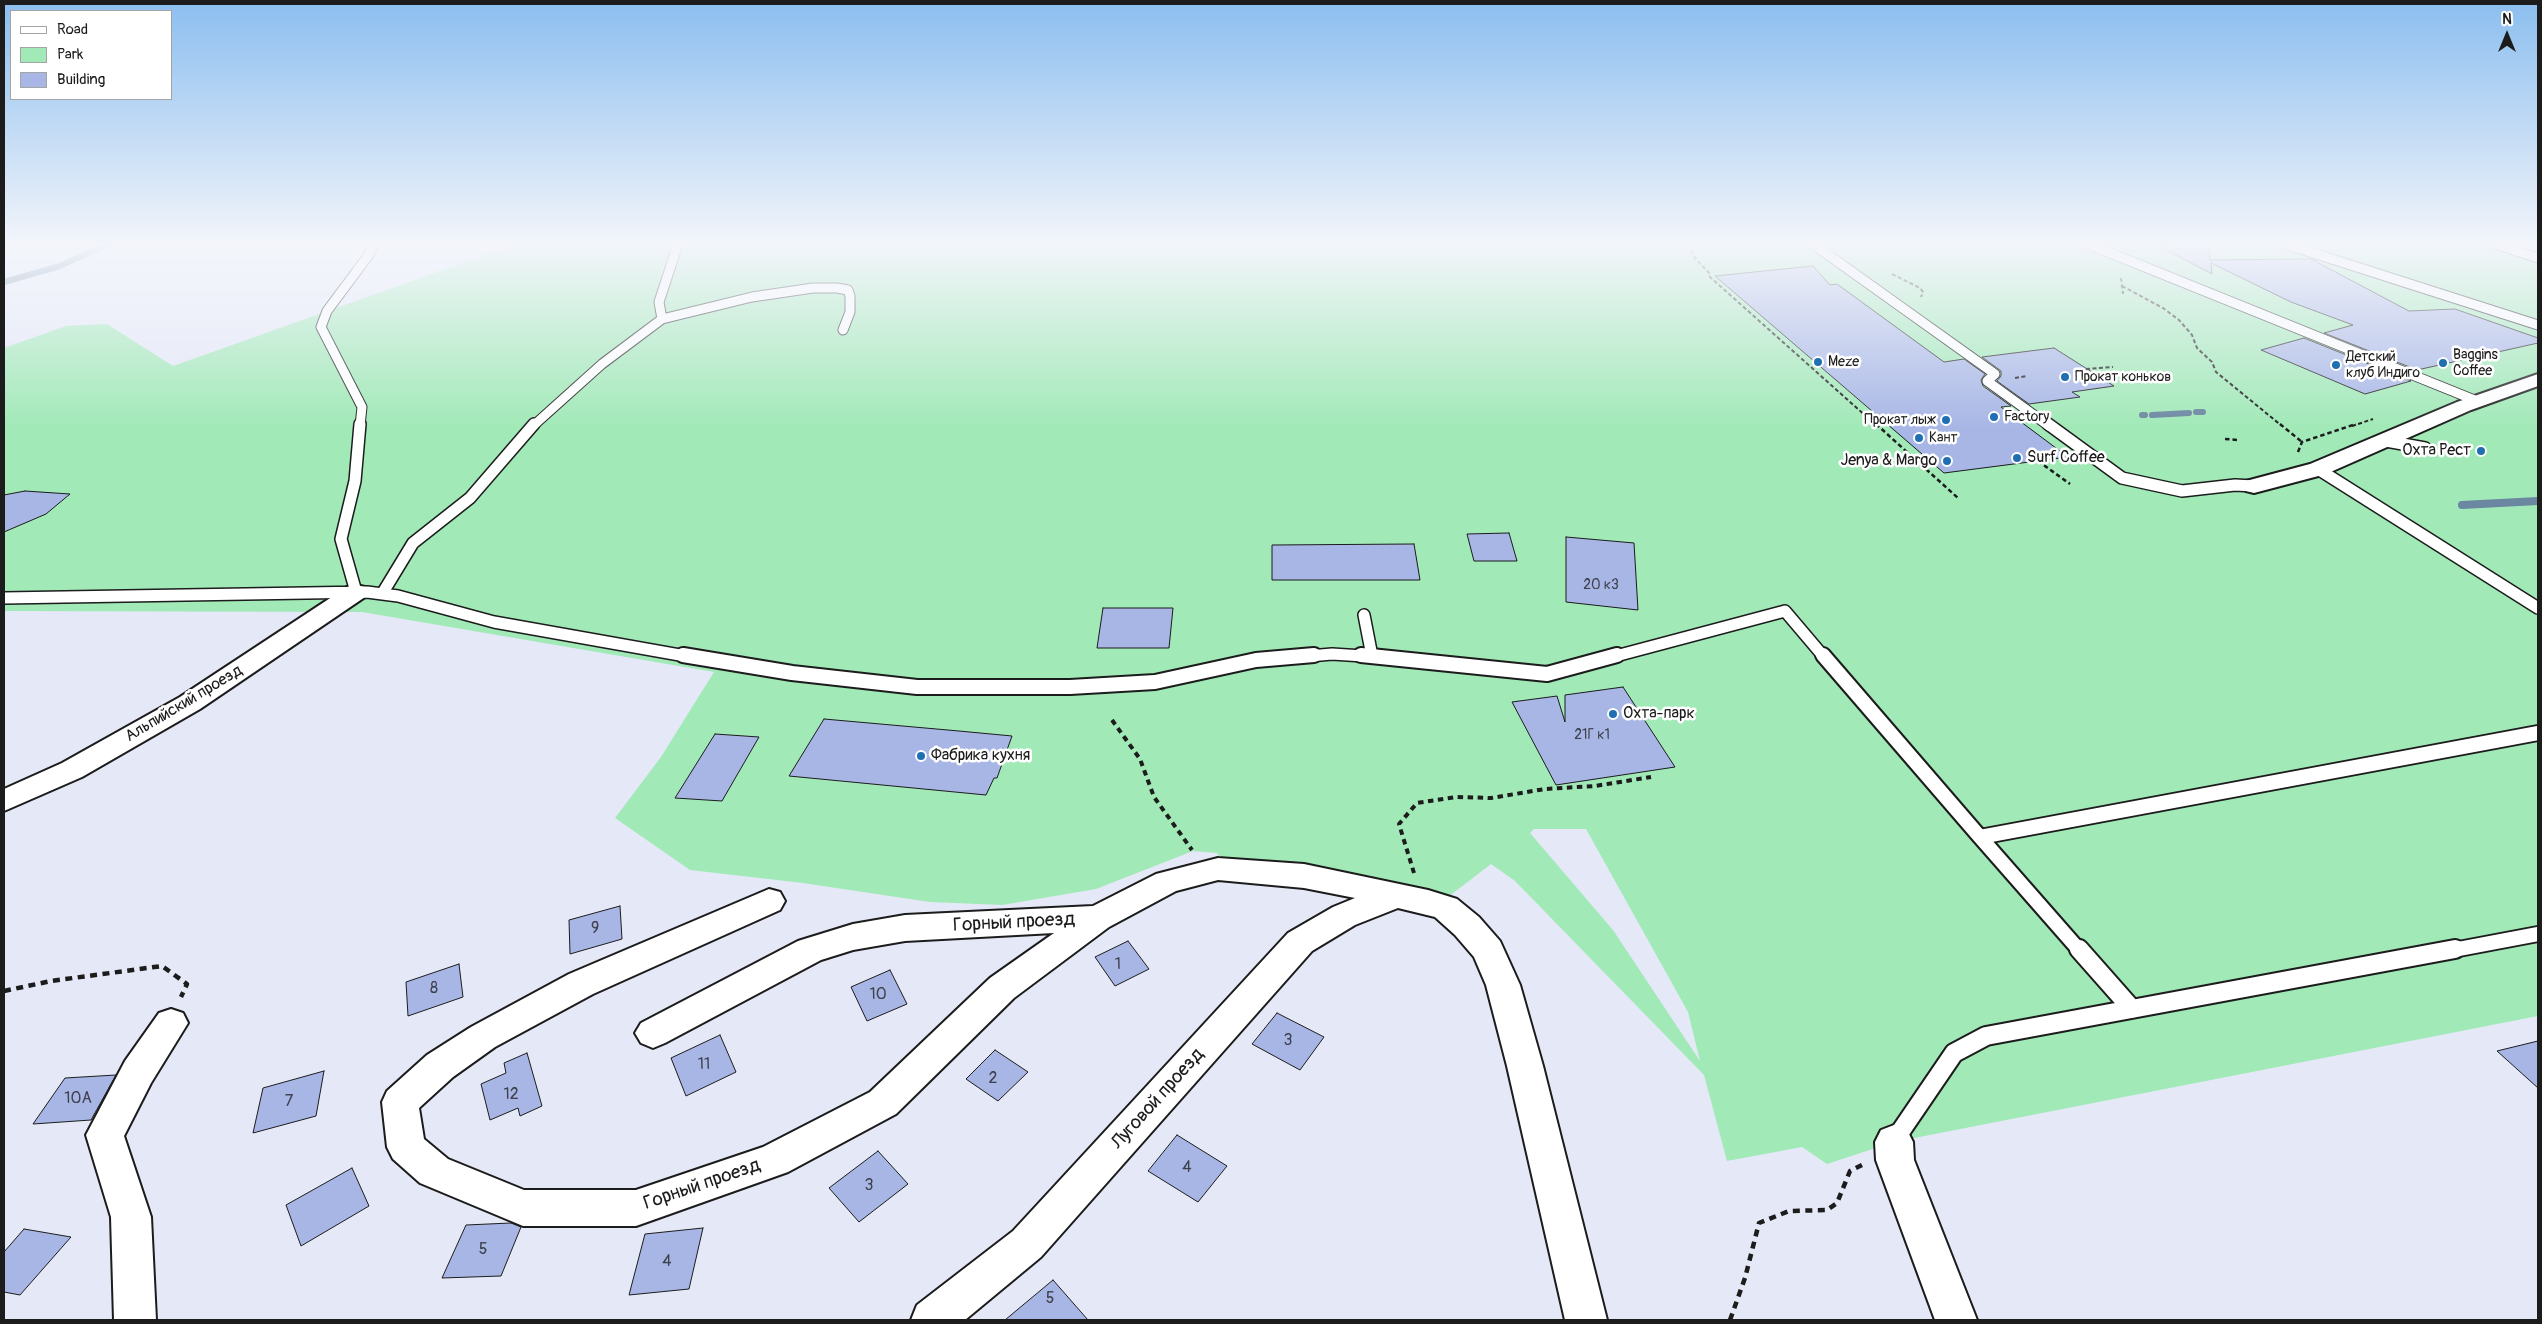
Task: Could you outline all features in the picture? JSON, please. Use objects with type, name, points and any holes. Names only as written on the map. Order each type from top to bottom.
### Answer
[{"type":"street","points":[[2254,486],[2318,469],[2477,401],[2538,380]]},
{"type":"street","name":"Альпийский проезд","points":[[4,800],[72,770],[190,703],[369,593]]},
{"type":"street","name":"Горный проезд","points":[[769,901],[581,984],[483,1037],[440,1066],[400,1102],[406,1147],[434,1171],[523,1208],[636,1208],[774,1160],[883,1103],[1002,988],[1098,918],[1167,882],[1218,869],[1304,876],[1446,908],[1467,926],[1488,950],[1503,985],[1525,1066],[1586,1320]]},
{"type":"street","name":"Луговой проезд","points":[[932,1320],[1027,1244],[1300,942],[1344,916],[1411,899]]},
{"type":"street","name":"Горный проезд","points":[[654,1034],[810,950],[853,936],[905,928],[1098,918]]},
{"type":"street","points":[[135,1320],[131,1217],[105,1135],[138,1072],[171,1023]]},
{"type":"street","points":[[1894,1151],[1956,1320]]},
{"type":"lane","points":[[331,306],[321,327],[362,407],[355,480],[341,539],[369,593]]},
{"type":"lane","points":[[660,306],[662,318]]},
{"type":"lane","points":[[369,593],[413,543],[470,498],[536,422],[602,364],[662,318],[714,306]]},
{"type":"lane","points":[[843,330],[850,312],[850,306]]},
{"type":"lane","points":[[1900,306],[1995,374],[1987,381],[2122,478],[2188,491],[2235,485],[2254,486]]},
{"type":"lane","points":[[2241,306],[2477,401]]},
{"type":"lane","points":[[2478,306],[2538,325]]},
{"type":"lane","points":[[2386,441],[2425,448]]},
{"type":"lane","points":[[2318,469],[2538,608]]},
{"type":"lane","points":[[4,598],[369,593],[494,622],[612,644],[792,673],[917,687],[1070,687],[1155,682],[1256,660],[1332,654],[1372,656],[1547,674],[1785,611],[1980,837],[2132,1009]]},
{"type":"lane","points":[[1364,615],[1372,656]]},
{"type":"lane","points":[[1980,837],[2538,733]]},
{"type":"lane","points":[[1894,1151],[1954,1053],[1986,1036],[2538,934]]},
{"type":"path","points":[[1742,306],[1958,498]]},
{"type":"path","points":[[2159,306],[2179,320],[2192,335],[2197,348],[2212,362],[2216,372],[2302,442]]},
{"type":"path","points":[[2086,369],[2113,367]]},
{"type":"path","points":[[2296,457],[2302,442],[2374,418]]},
{"type":"path","points":[[2225,439],[2238,440]]},
{"type":"path","points":[[2038,461],[2070,484]]},
{"type":"path","points":[[1112,720],[1140,758],[1154,797],[1193,851],[1203,873]]},
{"type":"path","points":[[1411,899],[1415,877],[1399,824],[1417,803],[1456,796],[1491,798],[1545,789],[1595,786],[1651,777]]},
{"type":"path","points":[[4,991],[51,981],[162,966],[187,984],[171,1023]]},
{"type":"path","points":[[1730,1320],[1745,1278],[1759,1223],[1789,1211],[1827,1210],[1837,1203],[1850,1171],[1894,1151]]},
{"type":"green space","name":"Охта-парк","points":[[342,306],[2538,306],[2538,1016],[1894,1142],[1827,1164],[1802,1147],[1727,1161],[1704,1075],[1515,881],[1491,864],[1448,897],[1221,860],[1217,853],[1193,851],[1096,889],[1002,905],[930,902],[803,883],[690,870],[615,818],[661,757],[714,672],[362,612],[4,611],[4,348],[66,326],[107,324],[173,366]],"holes":[[[1534,829],[1586,829],[1688,1012],[1700,1061],[1613,930],[1530,833]]]},
{"type":"building","points":[[1750,306],[1867,306],[1944,362],[1964,359],[1985,374],[1981,380],[1983,386],[2011,406],[2001,407],[2068,457],[1944,473]]},
{"type":"building","points":[[2301,306],[2399,306],[2409,311],[2455,309],[2538,338],[2538,343],[2417,370],[2324,333],[2353,325]]},
{"type":"building","name":"Детский клуб Индиго","points":[[2304,338],[2411,381],[2365,394],[2261,350]]},
{"type":"building","points":[[2054,348],[2114,386],[2072,392],[2080,397],[2029,404],[1997,381],[2001,376],[2001,371],[1982,357]]},
{"type":"building","points":[[25,491],[70,494],[46,514],[4,532],[4,495]]},
{"type":"building","points":[[1509,533],[1517,561],[1474,561],[1467,534]]},
{"type":"building","points":[[1566,537],[1634,543],[1638,610],[1566,602]]},
{"type":"building","points":[[1414,544],[1420,580],[1272,580],[1272,545]]},
{"type":"building","points":[[1103,608],[1173,608],[1169,648],[1097,648]]},
{"type":"building","points":[[1623,687],[1675,767],[1556,785],[1512,702],[1557,696],[1565,722],[1565,695]]},
{"type":"building","points":[[824,719],[1012,736],[997,778],[994,778],[986,795],[789,776]]},
{"type":"building","points":[[715,734],[759,737],[722,801],[675,798]]},
{"type":"building","points":[[620,906],[622,939],[570,954],[569,920]]},
{"type":"building","points":[[1128,941],[1149,969],[1115,986],[1095,957]]},
{"type":"building","points":[[459,964],[463,997],[408,1016],[406,982]]},
{"type":"building","points":[[890,970],[907,1004],[867,1021],[851,987]]},
{"type":"building","points":[[1277,1013],[1324,1037],[1300,1070],[1252,1044]]},
{"type":"building","points":[[720,1035],[736,1072],[686,1096],[671,1058]]},
{"type":"building","points":[[2538,1041],[2538,1088],[2497,1051]]},
{"type":"building","points":[[995,1050],[1028,1072],[998,1101],[966,1079]]},
{"type":"building","points":[[527,1053],[542,1106],[520,1116],[518,1108],[490,1120],[481,1084],[506,1073],[504,1063]]},
{"type":"building","points":[[324,1071],[316,1116],[253,1133],[263,1088]]},
{"type":"building","points":[[116,1075],[91,1120],[33,1124],[65,1078]]},
{"type":"building","points":[[1177,1135],[1227,1166],[1198,1202],[1148,1171]]},
{"type":"building","points":[[878,1151],[908,1184],[859,1222],[829,1188]]},
{"type":"building","points":[[352,1168],[369,1206],[301,1246],[286,1205]]},
{"type":"building","points":[[511,1223],[521,1227],[501,1276],[442,1278],[466,1225]]},
{"type":"building","points":[[703,1228],[689,1289],[629,1295],[645,1234]]},
{"type":"building","points":[[24,1229],[71,1237],[20,1295],[4,1292],[4,1252]]},
{"type":"building","points":[[1053,1280],[1088,1320],[1005,1320]]},
{"type":"waterway","points":[[2196,412],[2203,412]]},
{"type":"waterway","points":[[2152,415],[2189,413]]},
{"type":"waterway","points":[[2462,505],[2538,501]]},
{"type":"place","name":"Meze","points":[[1818,362]]},
{"type":"place","name":"Baggins Coffee","points":[[2443,363]]},
{"type":"place","name":"Детский клуб Индиго","points":[[2336,365]]},
{"type":"place","name":"Прокат коньков","points":[[2065,377]]},
{"type":"place","name":"Factory","points":[[1994,417]]},
{"type":"place","name":"Прокат лыж","points":[[1946,420]]},
{"type":"place","name":"Кант","points":[[1919,438]]},
{"type":"place","name":"Охта Рест","points":[[2481,451]]},
{"type":"place","name":"Surf Coffee","points":[[2017,458]]},
{"type":"place","name":"Jenya & Margo","points":[[1947,461]]},
{"type":"place","name":"Охта-парк","points":[[1613,714]]},
{"type":"place","name":"Фабрика кухня","points":[[921,756]]}]
